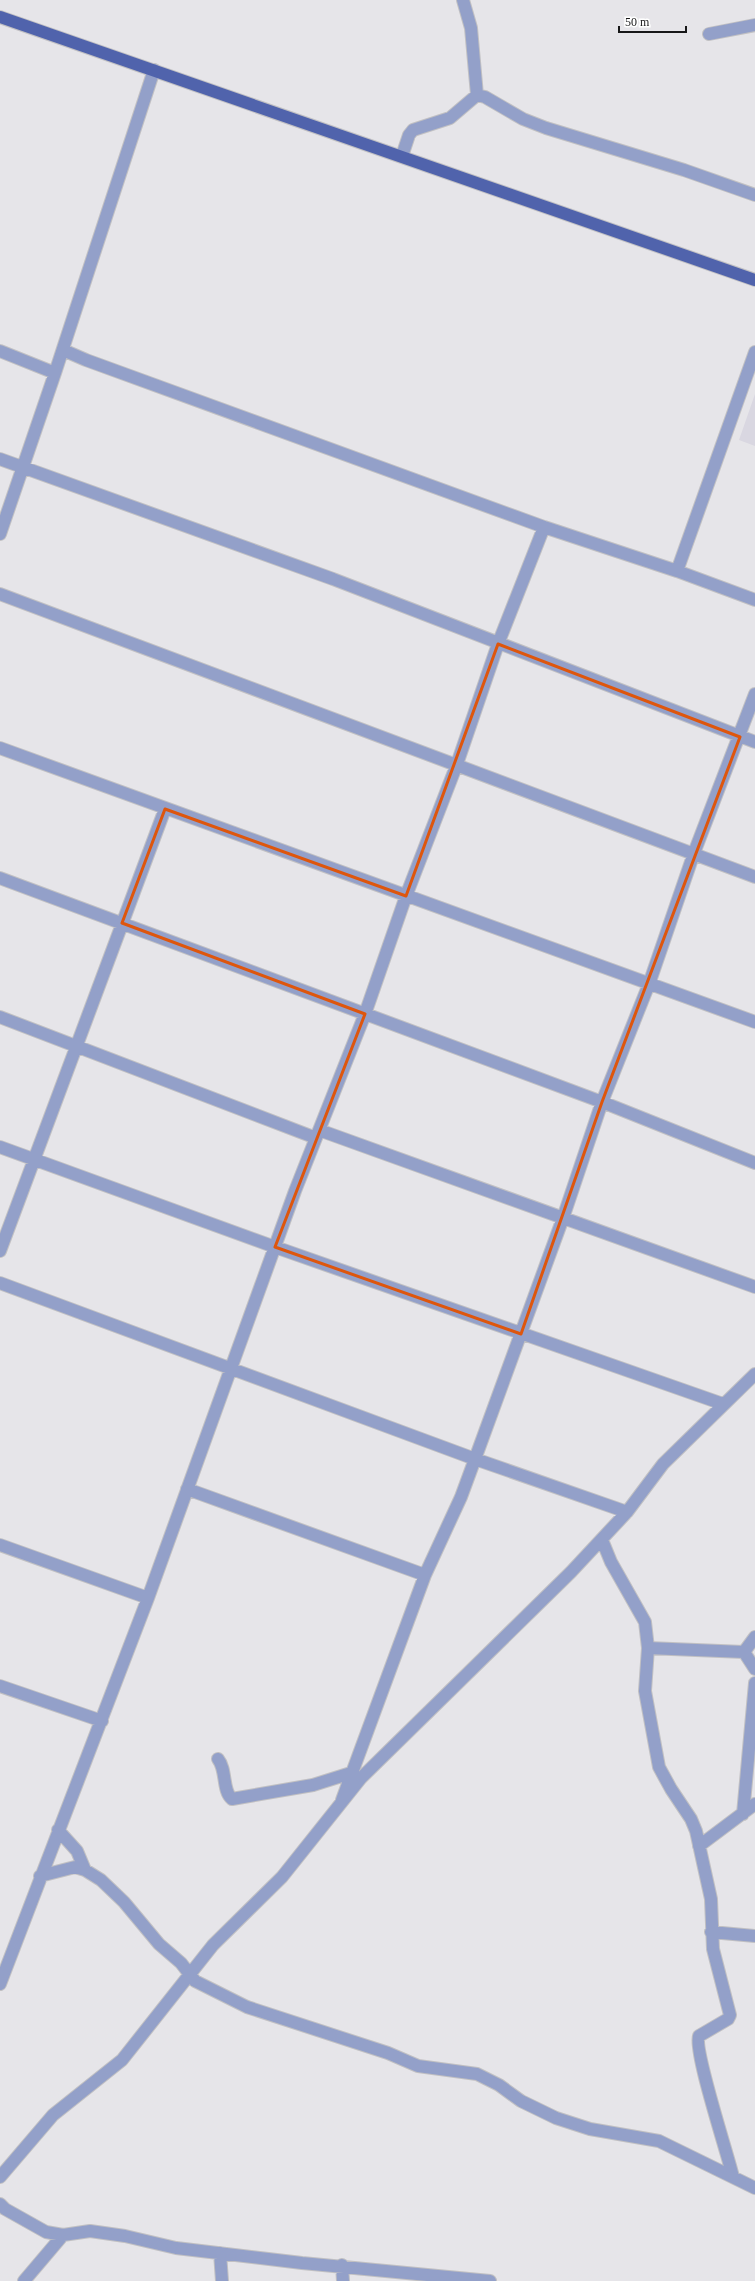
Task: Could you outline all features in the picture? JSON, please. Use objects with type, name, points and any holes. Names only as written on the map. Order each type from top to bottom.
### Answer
[{"type":"main road","points":[[0,18],[402,156],[755,280]]},
{"type":"street","points":[[463,0],[471,28],[477,96]]},
{"type":"street","points":[[709,34],[755,25]]},
{"type":"street","points":[[0,534],[63,350],[154,70]]},
{"type":"street","points":[[402,156],[409,135],[413,130],[450,118],[477,96],[485,97],[523,119],[546,128],[684,170],[755,195]]},
{"type":"street","points":[[63,350],[86,360],[544,527],[677,571],[755,600]]},
{"type":"street","points":[[0,352],[55,374]]},
{"type":"street","points":[[677,571],[755,352]]},
{"type":"street","points":[[0,458],[334,579],[498,644],[755,742]]},
{"type":"street","points":[[0,1984],[40,1876],[102,1721],[148,1598],[275,1247],[317,1134],[365,1014],[406,896],[457,764],[498,644],[544,527]]},
{"type":"street","points":[[0,594],[457,764],[755,877]]},
{"type":"street","points":[[342,1800],[350,1773],[425,1576],[461,1497],[563,1218],[602,1102],[649,984],[694,853],[740,737],[755,694]]},
{"type":"street","points":[[0,748],[755,1022]]},
{"type":"street","points":[[0,1251],[32,1160],[165,809]]},
{"type":"street","points":[[0,878],[602,1102],[755,1163]]},
{"type":"street","points":[[0,1017],[76,1047],[317,1134],[563,1218],[755,1287]]},
{"type":"street","points":[[0,1147],[32,1160],[275,1247],[724,1404]]},
{"type":"street","points":[[0,1283],[475,1459],[627,1512]]},
{"type":"street","points":[[0,2177],[52,2115],[122,2060],[217,1940],[282,1877],[361,1778],[503,1641],[602,1540],[627,1512],[663,1464],[755,1374]]},
{"type":"street","points":[[187,1489],[425,1576]]},
{"type":"street","points":[[602,1540],[611,1562],[644,1619],[648,1648],[646,1691],[659,1767],[671,1789],[691,1819],[699,1846],[711,1899],[711,1932],[716,1967],[730,2015],[728,2019],[699,2036],[698,2045],[702,2070],[733,2177]]},
{"type":"street","points":[[0,1546],[148,1598]]},
{"type":"street","points":[[744,1652],[755,1637]]},
{"type":"street","points":[[648,1648],[744,1652]]},
{"type":"street","points":[[744,1652],[755,1669]]},
{"type":"street","points":[[743,1814],[755,1683]]},
{"type":"street","points":[[0,1686],[102,1721]]},
{"type":"street","points":[[218,1759],[224,1769],[228,1795],[232,1799],[312,1785],[350,1773]]},
{"type":"street","points":[[699,1846],[755,1804]]},
{"type":"street","points":[[58,1830],[77,1851],[85,1870]]},
{"type":"street","points":[[40,1876],[69,1868],[85,1870],[109,1886],[140,1922],[181,1963],[199,1985],[247,2007],[388,2053],[418,2066],[477,2074],[500,2085],[521,2101],[556,2118],[590,2128],[659,2141],[755,2188]]},
{"type":"street","points":[[711,1932],[755,1936]]},
{"type":"street","points":[[0,2204],[12,2214],[46,2232],[63,2235],[90,2231],[125,2236],[176,2248],[302,2263],[342,2265],[490,2281]]},
{"type":"street","points":[[24,2281],[63,2235]]},
{"type":"street","points":[[220,2253],[222,2281]]},
{"type":"street","points":[[342,2265],[344,2281]]},
{"type":"highlighted area","points":[[498,644],[740,737],[602,1102],[521,1334],[275,1247],[365,1014],[122,923],[165,809],[406,896]]},
{"type":"shaded area","points":[[755,394],[755,446],[739,440]]}]
